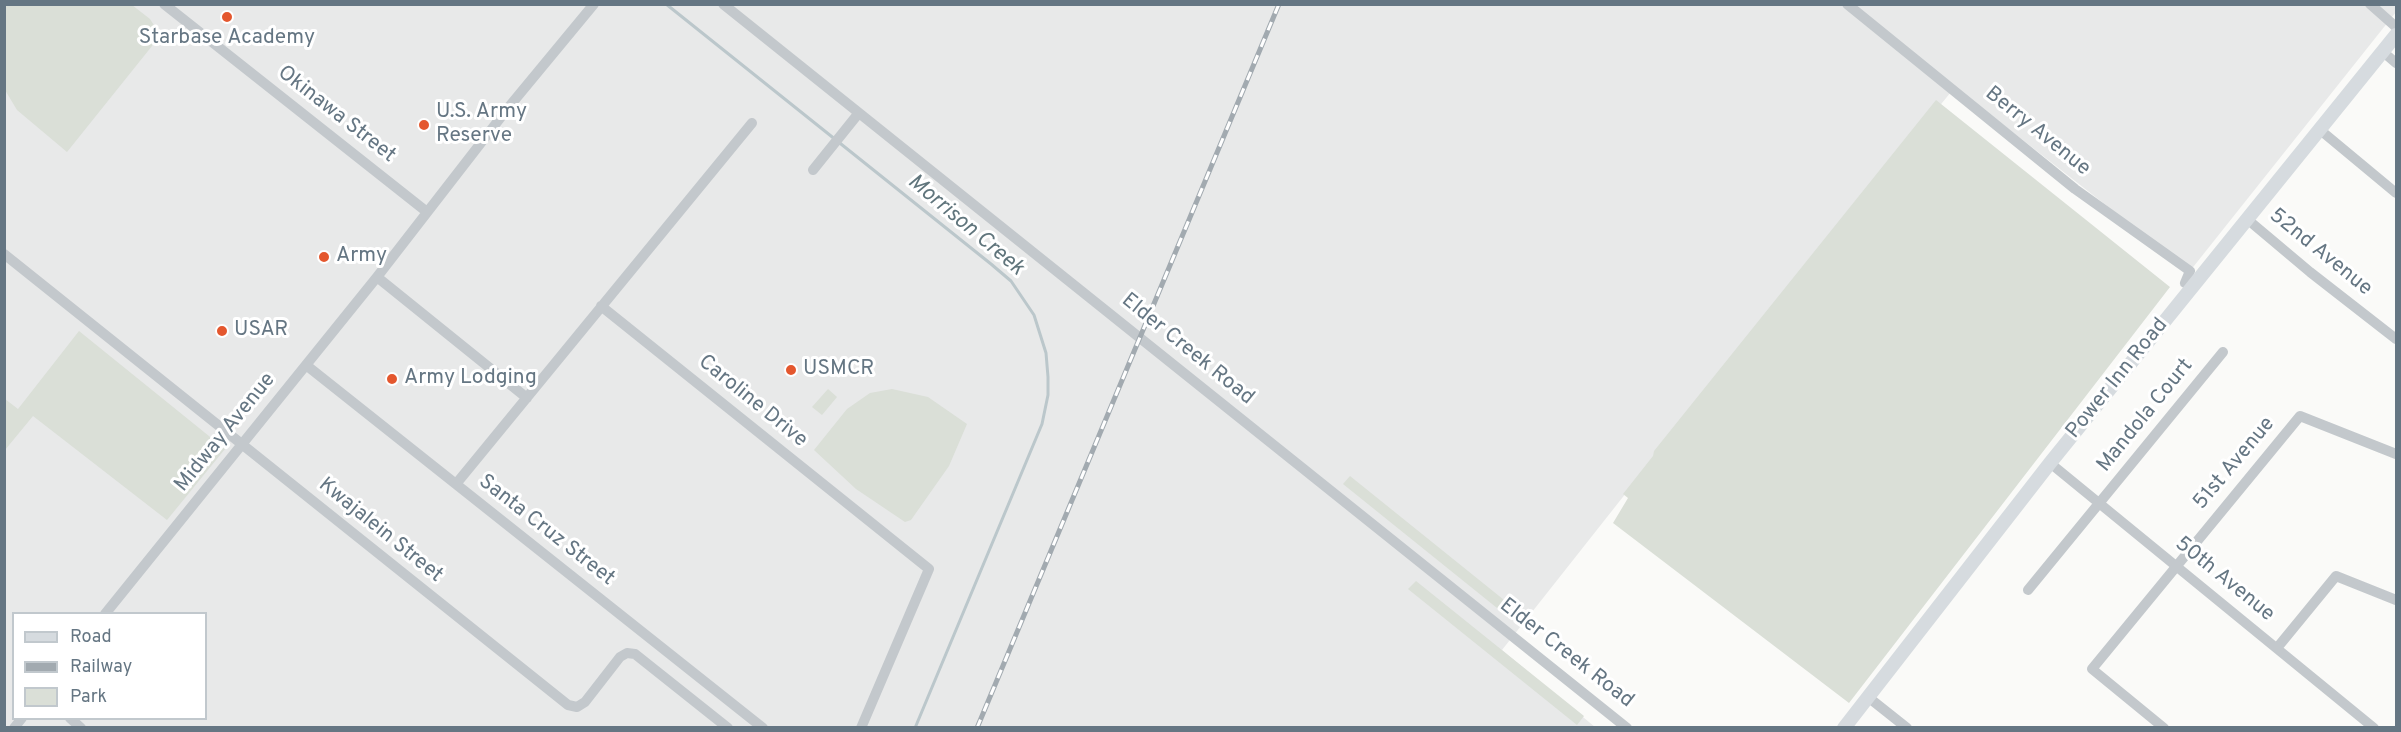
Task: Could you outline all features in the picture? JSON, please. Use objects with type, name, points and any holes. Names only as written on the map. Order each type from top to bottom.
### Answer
[{"type":"main road","name":"Power Inn Road","points":[[1844,728],[2050,463],[2397,35]]},
{"type":"street","name":"Okinawa Street","points":[[164,4],[427,212]]},
{"type":"street","name":"Midway Avenue","points":[[107,612],[594,4]]},
{"type":"street","name":"Elder Creek Road","points":[[723,4],[1627,727]]},
{"type":"street","name":"Berry Avenue","points":[[1847,4],[2075,189],[2190,271],[2185,282],[2192,287]]},
{"type":"street","points":[[2370,4],[2397,27]]},
{"type":"street","points":[[2382,51],[2397,63]]},
{"type":"street","points":[[813,170],[858,114]]},
{"type":"street","points":[[456,484],[752,123]]},
{"type":"street","points":[[2319,129],[2397,193]]},
{"type":"street","name":"52nd Avenue","points":[[2247,219],[2310,272],[2397,339]]},
{"type":"street","name":"Kwajalein Street","points":[[4,254],[568,705],[577,707],[585,702],[620,657],[627,653],[635,654],[729,728]]},
{"type":"street","points":[[376,277],[527,398]]},
{"type":"street","name":"Caroline Drive","points":[[601,306],[929,570],[861,728]]},
{"type":"street","name":"Mandola Court","points":[[2028,590],[2223,352]]},
{"type":"street","name":"Santa Cruz Street","points":[[306,365],[763,728]]},
{"type":"street","name":"51st Avenue","points":[[2164,728],[2092,669],[2300,416],[2397,454]]},
{"type":"street","name":"50th Avenue","points":[[2050,463],[2374,728]]},
{"type":"street","points":[[2277,648],[2336,576],[2397,600]]},
{"type":"street","points":[[1868,697],[1907,728]]},
{"type":"shaded area","points":[[2396,4],[2396,12],[2190,271],[1955,87],[1660,450],[1502,650],[1595,727],[5,728],[4,5]]},
{"type":"green space","points":[[4,5],[132,5],[150,19],[155,27],[152,46],[67,152],[17,110],[5,90]]},
{"type":"green space","points":[[1936,100],[2170,287],[1849,703],[1613,523],[1628,498],[1623,494],[1653,456],[1654,451]]},
{"type":"green space","points":[[79,331],[225,449],[167,520],[33,416],[5,450],[5,399],[18,409]]},
{"type":"green space","points":[[828,389],[837,397],[822,415],[812,407]]},
{"type":"green space","points":[[892,389],[928,397],[967,424],[949,466],[911,520],[905,522],[856,489],[814,450],[847,409],[870,393]]},
{"type":"green space","points":[[1350,476],[1509,604],[1502,612],[1343,484]]},
{"type":"green space","points":[[1416,581],[1584,716],[1577,725],[1408,589]]},
{"type":"waterway","name":"Morrison Creek","points":[[666,4],[991,264],[1011,281],[1034,315],[1046,353],[1048,377],[1048,395],[1042,424],[915,728]]},
{"type":"railway","points":[[977,728],[1279,4]]},
{"type":"place","name":"Starbase Academy","points":[[227,17]]},
{"type":"place","name":"U.S. Army Reserve","points":[[424,125]]},
{"type":"place","name":"Army","points":[[324,257]]},
{"type":"place","name":"USAR","points":[[222,331]]},
{"type":"place","name":"USMCR","points":[[791,370]]},
{"type":"place","name":"Army Lodging","points":[[392,379]]}]
